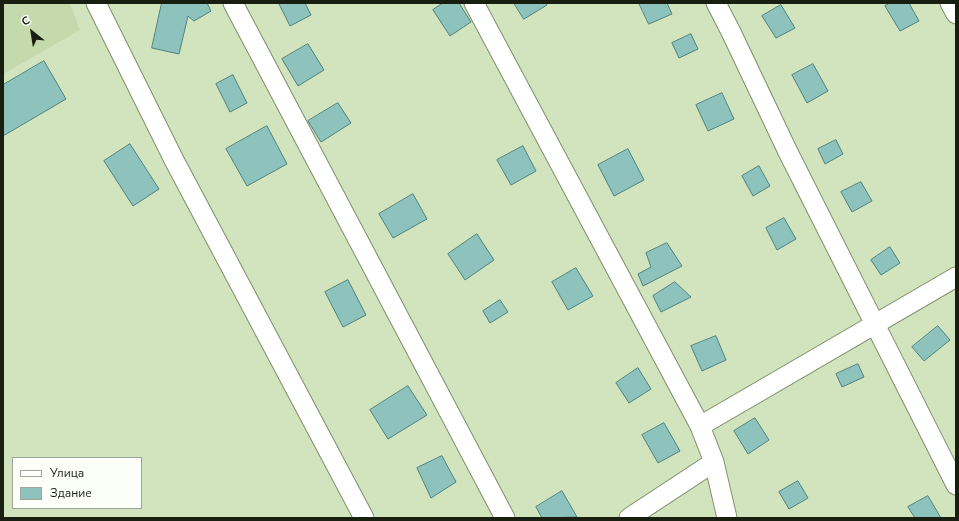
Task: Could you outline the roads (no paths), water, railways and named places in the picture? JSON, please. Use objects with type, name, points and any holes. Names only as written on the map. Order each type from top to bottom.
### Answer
[{"type":"street","points":[[96,3],[174,160],[364,518]]},
{"type":"street","points":[[233,3],[505,518]]},
{"type":"street","points":[[474,3],[700,426],[714,462],[727,518]]},
{"type":"street","points":[[716,3],[874,324],[956,485]]},
{"type":"street","points":[[950,3],[956,14]]},
{"type":"street","points":[[700,426],[956,277]]},
{"type":"street","points":[[629,518],[714,462]]}]
